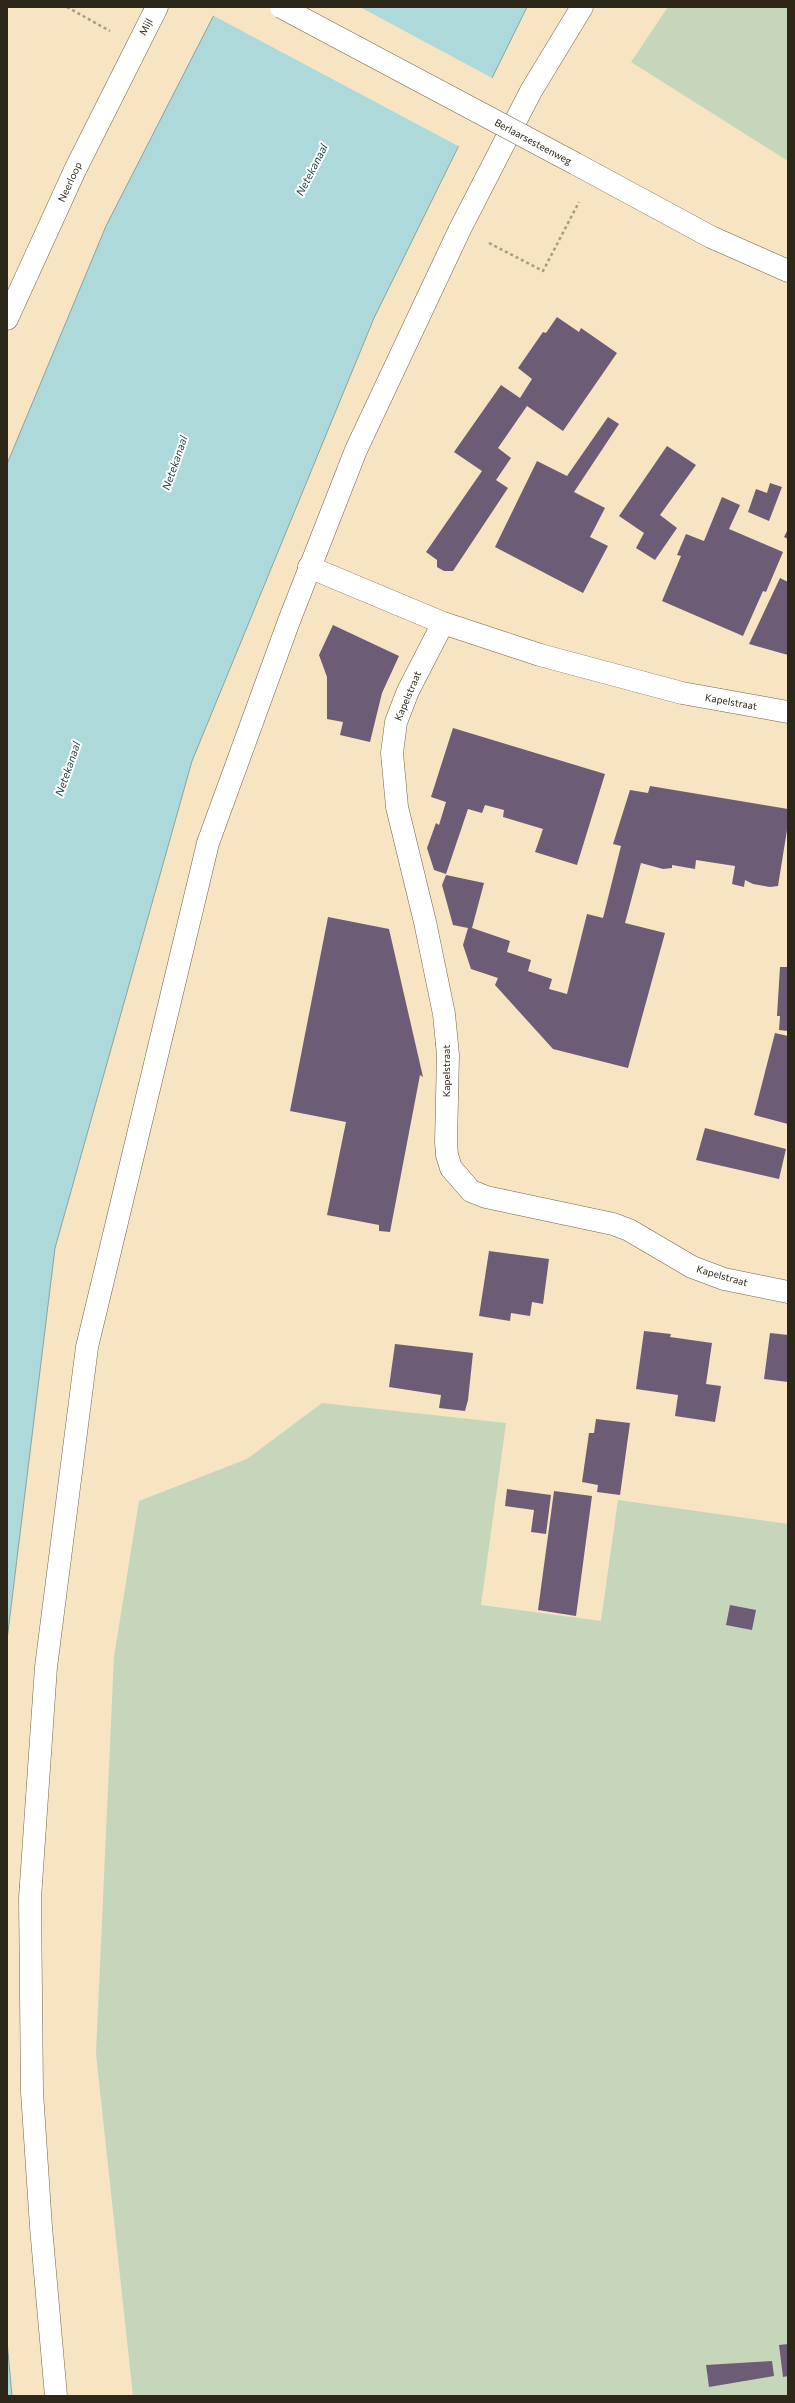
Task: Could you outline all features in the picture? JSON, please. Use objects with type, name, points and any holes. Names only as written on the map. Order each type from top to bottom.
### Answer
[{"type":"street","name":"Mijl","points":[[136,46],[157,7]]},
{"type":"street","name":"Berlaarsesteenweg","points":[[281,7],[711,237],[788,271]]},
{"type":"street","points":[[56,2396],[41,2227],[32,2092],[30,1898],[46,1667],[87,1348],[208,843],[309,567],[356,450],[460,229],[531,91],[582,7]]},
{"type":"street","name":"Neerloop","points":[[9,310],[136,46]]},
{"type":"street","name":"Kapelstraat","points":[[309,567],[443,623],[540,655],[682,693],[788,712]]},
{"type":"street","name":"Kapelstraat","points":[[443,623],[408,691],[396,722],[392,753],[397,807],[425,922],[444,1014],[448,1055],[446,1142],[447,1155],[451,1168],[471,1191],[486,1197],[613,1224],[629,1230],[692,1267],[724,1279],[788,1292]]},
{"type":"path","points":[[67,7],[136,46]]},
{"type":"path","points":[[460,229],[543,271],[579,203]]},
{"type":"green space","points":[[668,7],[788,7],[788,161],[631,62]]},
{"type":"green space","points":[[322,1403],[506,1423],[481,1605],[601,1621],[618,1500],[788,1524],[788,2396],[133,2396],[96,2054],[114,1657],[139,1501],[247,1459]]},
{"type":"water","name":"Netekanaal","points":[[218,7],[527,7],[374,318],[192,761],[55,1248],[7,1640],[7,464],[106,226]]},
{"type":"water","points":[[7,2341],[12,2396],[7,2396]]},
{"type":"pier","points":[[216,7],[360,7],[494,79],[460,147],[212,15]]},
{"type":"building","points":[[557,317],[579,332],[581,328],[617,353],[563,431],[527,406],[498,448],[511,458],[496,480],[508,488],[453,571],[444,571],[437,567],[437,560],[426,552],[482,471],[454,452],[501,385],[520,398],[532,379],[518,368],[543,332],[546,333]]},
{"type":"building","points":[[608,417],[619,424],[574,492],[605,508],[590,537],[608,546],[583,593],[495,547],[537,461],[567,476]]},
{"type":"building","points":[[667,446],[696,465],[660,515],[677,528],[655,560],[636,548],[644,533],[619,516]]},
{"type":"building","points":[[770,483],[782,487],[769,521],[748,512],[756,489],[767,493]]},
{"type":"building","points":[[722,497],[740,505],[729,529],[783,552],[766,592],[763,591],[743,636],[662,601],[681,556],[677,555],[686,534],[704,541]]},
{"type":"building","points":[[788,529],[788,539],[784,537]]},
{"type":"building","points":[[780,578],[788,582],[788,655],[749,644]]},
{"type":"building","points":[[333,625],[399,656],[382,693],[370,742],[340,735],[343,722],[327,719],[327,677],[319,655]]},
{"type":"building","points":[[453,728],[605,774],[577,865],[535,852],[543,829],[503,817],[504,810],[485,805],[482,813],[468,809],[446,874],[434,870],[427,848],[436,823],[439,825],[446,802],[431,797]]},
{"type":"building","points":[[650,786],[788,809],[788,824],[778,886],[770,887],[753,884],[745,880],[744,887],[732,884],[735,866],[696,860],[695,869],[672,865],[672,868],[663,869],[641,863],[625,923],[665,933],[628,1068],[553,1049],[495,985],[498,978],[471,969],[463,945],[468,928],[453,925],[442,885],[446,875],[484,883],[472,928],[510,941],[507,952],[531,960],[528,971],[552,979],[549,989],[567,994],[587,914],[603,918],[621,846],[613,844],[630,790],[648,793]]},
{"type":"building","points":[[328,917],[389,929],[423,1077],[420,1075],[390,1232],[379,1231],[379,1225],[327,1215],[346,1122],[290,1111]]},
{"type":"building","points":[[780,967],[788,967],[788,1031],[779,1030],[780,1016],[777,1016]]},
{"type":"building","points":[[775,1033],[788,1036],[788,1124],[754,1115]]},
{"type":"building","points":[[705,1128],[786,1149],[779,1179],[696,1160]]},
{"type":"building","points":[[489,1251],[549,1259],[543,1304],[532,1302],[530,1316],[511,1313],[510,1321],[479,1316]]},
{"type":"building","points":[[644,1331],[671,1334],[670,1337],[712,1343],[706,1384],[721,1386],[715,1422],[675,1416],[678,1395],[636,1389]]},
{"type":"building","points":[[770,1333],[788,1335],[788,1382],[764,1379]]},
{"type":"building","points":[[395,1344],[473,1353],[468,1400],[465,1411],[439,1408],[441,1395],[389,1387]]},
{"type":"building","points":[[596,1419],[630,1423],[620,1495],[597,1492],[598,1485],[582,1482],[589,1433],[594,1433]]},
{"type":"building","points":[[507,1489],[551,1495],[546,1534],[531,1532],[534,1510],[505,1506]]},
{"type":"building","points":[[554,1491],[592,1496],[576,1616],[538,1610]]},
{"type":"building","points":[[730,1605],[756,1610],[752,1630],[726,1625]]},
{"type":"building","points":[[788,2344],[788,2376],[783,2377],[779,2345]]},
{"type":"building","points":[[772,2361],[774,2376],[709,2387],[706,2365]]}]
